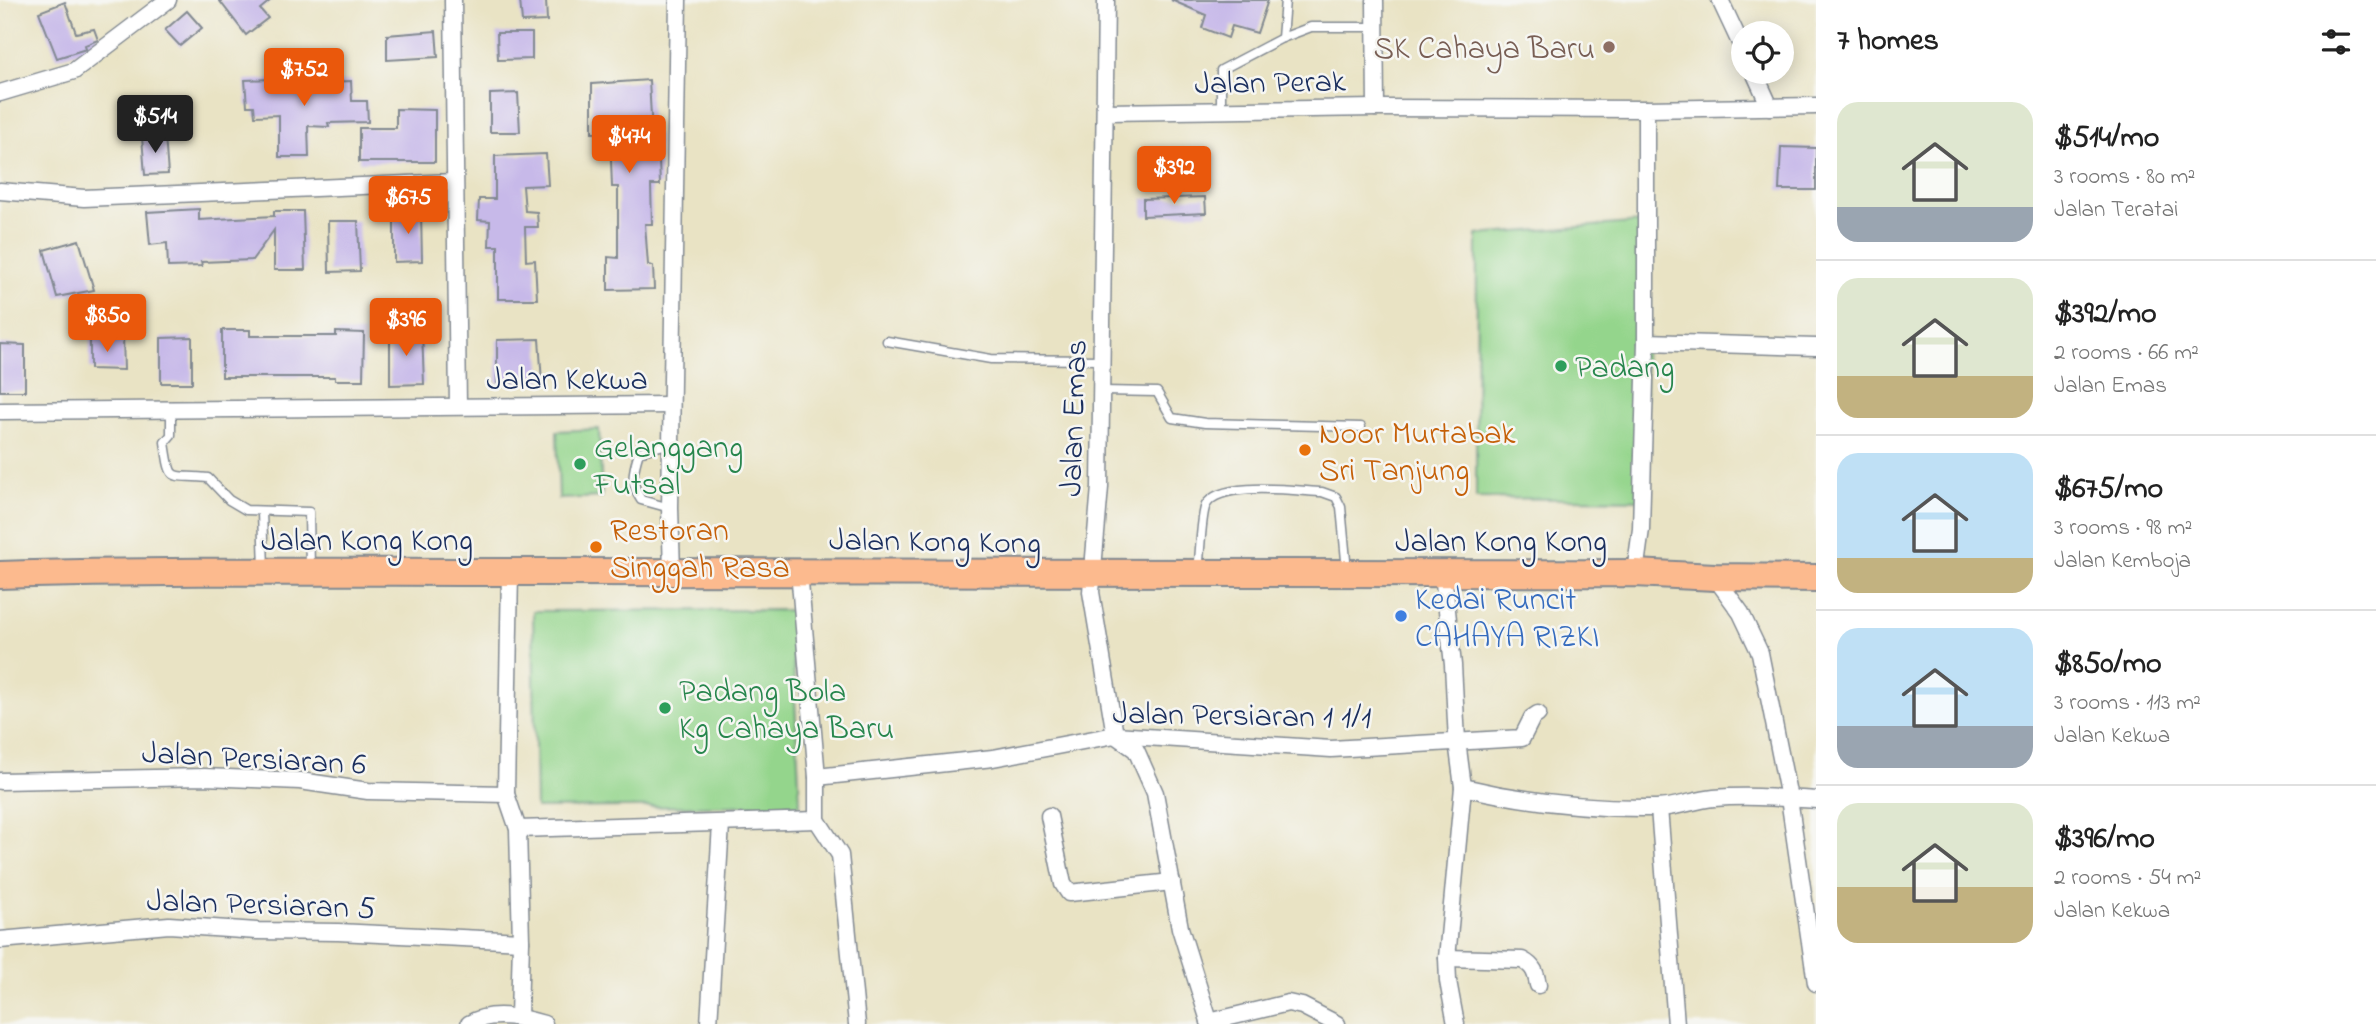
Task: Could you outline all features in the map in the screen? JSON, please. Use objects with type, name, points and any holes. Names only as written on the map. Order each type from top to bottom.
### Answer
[{"type":"main road","name":"Jalan Kong Kong","points":[[0,569],[53,574]]},
{"type":"main road","name":"Jalan Kong Kong","points":[[0,575],[799,571],[1092,575],[1635,573],[1816,578]]},
{"type":"street","points":[[0,93],[74,72],[168,0]]},
{"type":"street","points":[[453,0],[458,406]]},
{"type":"street","points":[[672,571],[671,405],[678,0]]},
{"type":"street","name":"Jalan Emas","points":[[1106,0],[1100,487],[1091,592],[1115,735]]},
{"type":"street","points":[[1375,0],[1376,108]]},
{"type":"street","points":[[1720,0],[1731,23]]},
{"type":"street","points":[[1759,84],[1770,107]]},
{"type":"street","name":"Jalan Perak","points":[[1106,112],[1816,106]]},
{"type":"street","points":[[1635,573],[1641,529],[1646,342],[1646,109]]},
{"type":"street","points":[[0,191],[84,198],[454,181]]},
{"type":"street","points":[[1646,342],[1816,347]]},
{"type":"street","name":"Jalan Kekwa","points":[[0,411],[671,405]]},
{"type":"street","points":[[799,571],[817,777],[817,820],[840,855],[857,1024]]},
{"type":"street","points":[[510,572],[506,794],[518,829],[521,942],[519,1017]]},
{"type":"street","points":[[1443,574],[1453,665],[1457,741],[1464,787],[1447,958],[1448,981],[1456,1024]]},
{"type":"street","points":[[1715,577],[1741,613],[1760,653],[1789,798],[1816,983]]},
{"type":"street","name":"Jalan Persiaran 1 1/1","points":[[817,777],[993,758],[1115,735],[1331,749],[1522,738],[1532,718],[1538,714]]},
{"type":"street","points":[[1115,735],[1136,750],[1155,793],[1180,928],[1210,1023],[1288,1003],[1302,1006],[1337,1024]]},
{"type":"street","name":"Jalan Persiaran 6","points":[[0,781],[205,777],[300,781],[368,791],[506,794]]},
{"type":"street","points":[[1464,787],[1515,799],[1595,807],[1659,808],[1712,798],[1740,796],[1816,800]]},
{"type":"street","points":[[1659,808],[1676,1024]]},
{"type":"street","points":[[1049,816],[1063,884],[1069,893],[1172,882]]},
{"type":"street","points":[[518,829],[817,820]]},
{"type":"street","points":[[709,1024],[721,824]]},
{"type":"street","name":"Jalan Persiaran 5","points":[[0,940],[169,925],[521,942]]},
{"type":"street","points":[[1447,958],[1522,960],[1530,964],[1538,985]]},
{"type":"street","points":[[469,1024],[487,1017],[519,1017],[544,1024]]},
{"type":"lane","points":[[1282,38],[1285,0]]},
{"type":"lane","points":[[1221,110],[1221,70],[1282,38],[1311,27],[1375,27]]},
{"type":"lane","points":[[887,341],[991,359],[1102,360]]},
{"type":"lane","points":[[1102,391],[1157,393],[1172,418],[1205,423],[1361,427]]},
{"type":"lane","points":[[171,409],[171,435],[165,442],[171,474],[177,478],[208,478],[236,505],[246,510],[309,512],[310,572]]},
{"type":"lane","points":[[670,508],[642,500],[633,488],[639,452],[671,443]]},
{"type":"lane","points":[[1198,574],[1205,506],[1216,495],[1235,489],[1322,492],[1336,497],[1341,507],[1347,573]]},
{"type":"lane","points":[[262,512],[264,572]]},
{"type":"green space","name":"Padang","points":[[1643,222],[1647,500],[1476,498],[1477,235]]},
{"type":"green space","name":"Gelanggang Futsal","points":[[599,429],[602,497],[559,499],[557,431]]},
{"type":"green space","name":"Padang Bola Kg Cahaya Baru","points":[[791,610],[800,805],[536,808],[533,611]]},
{"type":"building","points":[[219,0],[271,0],[260,9],[268,18],[246,35]]},
{"type":"building","points":[[520,0],[546,0],[547,21],[522,22]]},
{"type":"building","points":[[1171,0],[1268,0],[1257,33],[1232,26],[1228,38],[1202,28],[1206,15]]},
{"type":"building","points":[[65,2],[76,33],[94,29],[98,40],[85,45],[86,49],[57,58],[39,12]]},
{"type":"building","points":[[187,11],[202,28],[180,46],[165,30]]},
{"type":"building","points":[[436,31],[438,57],[387,60],[387,35]]},
{"type":"building","points":[[497,33],[532,33],[532,59],[498,60]]},
{"type":"building","points":[[328,77],[328,82],[351,81],[352,101],[367,101],[368,122],[328,123],[329,127],[308,126],[309,157],[279,157],[279,115],[255,116],[254,106],[247,106],[245,80]]},
{"type":"building","points":[[649,80],[652,135],[658,134],[660,185],[651,185],[652,224],[645,224],[648,265],[653,266],[654,289],[608,290],[608,257],[618,258],[618,187],[612,187],[610,132],[592,133],[592,84]]},
{"type":"building","points":[[518,93],[520,132],[490,132],[490,94]]},
{"type":"building","points":[[396,109],[435,110],[435,162],[359,162],[359,128],[396,128]]},
{"type":"building","points":[[165,136],[168,174],[145,175],[142,137]]},
{"type":"building","points":[[1781,147],[1816,148],[1816,190],[1779,190]]},
{"type":"building","points":[[546,154],[548,185],[523,186],[525,211],[537,212],[538,227],[525,227],[526,261],[535,260],[537,299],[498,299],[498,246],[489,246],[490,221],[478,220],[479,199],[495,199],[495,156]]},
{"type":"building","points":[[1205,197],[1206,213],[1143,216],[1143,199]]},
{"type":"building","points":[[199,209],[199,220],[274,216],[274,211],[303,211],[305,270],[274,270],[274,230],[252,260],[201,262],[202,266],[168,267],[167,243],[150,245],[147,212]]},
{"type":"building","points":[[394,211],[421,211],[422,261],[394,262]]},
{"type":"building","points":[[328,221],[358,221],[360,271],[329,272]]},
{"type":"building","points":[[79,240],[94,290],[57,297],[44,250]]},
{"type":"building","points":[[390,329],[422,331],[424,384],[390,385]]},
{"type":"building","points":[[222,330],[250,330],[250,336],[336,336],[336,332],[364,333],[363,380],[335,380],[335,377],[222,377]]},
{"type":"building","points":[[123,337],[124,370],[90,369],[90,338]]},
{"type":"building","points":[[192,337],[192,383],[161,383],[161,338]]},
{"type":"building","points":[[539,339],[542,382],[497,383],[497,340]]},
{"type":"building","points":[[0,344],[25,345],[25,391],[0,391]]},
{"type":"place","name":"SK Cahaya Baru","points":[[1609,47]]},
{"type":"place","name":"Padang","points":[[1561,366]]},
{"type":"place","name":"Noor Murtabak Sri Tanjung","points":[[1305,450]]},
{"type":"place","name":"Gelanggang Futsal","points":[[580,464]]},
{"type":"place","name":"Restoran Singgah Rasa","points":[[596,547]]},
{"type":"place","name":"Kedai Runcit CAHAYA RIZKI","points":[[1401,616]]},
{"type":"place","name":"Padang Bola Kg Cahaya Baru","points":[[665,708]]}]
